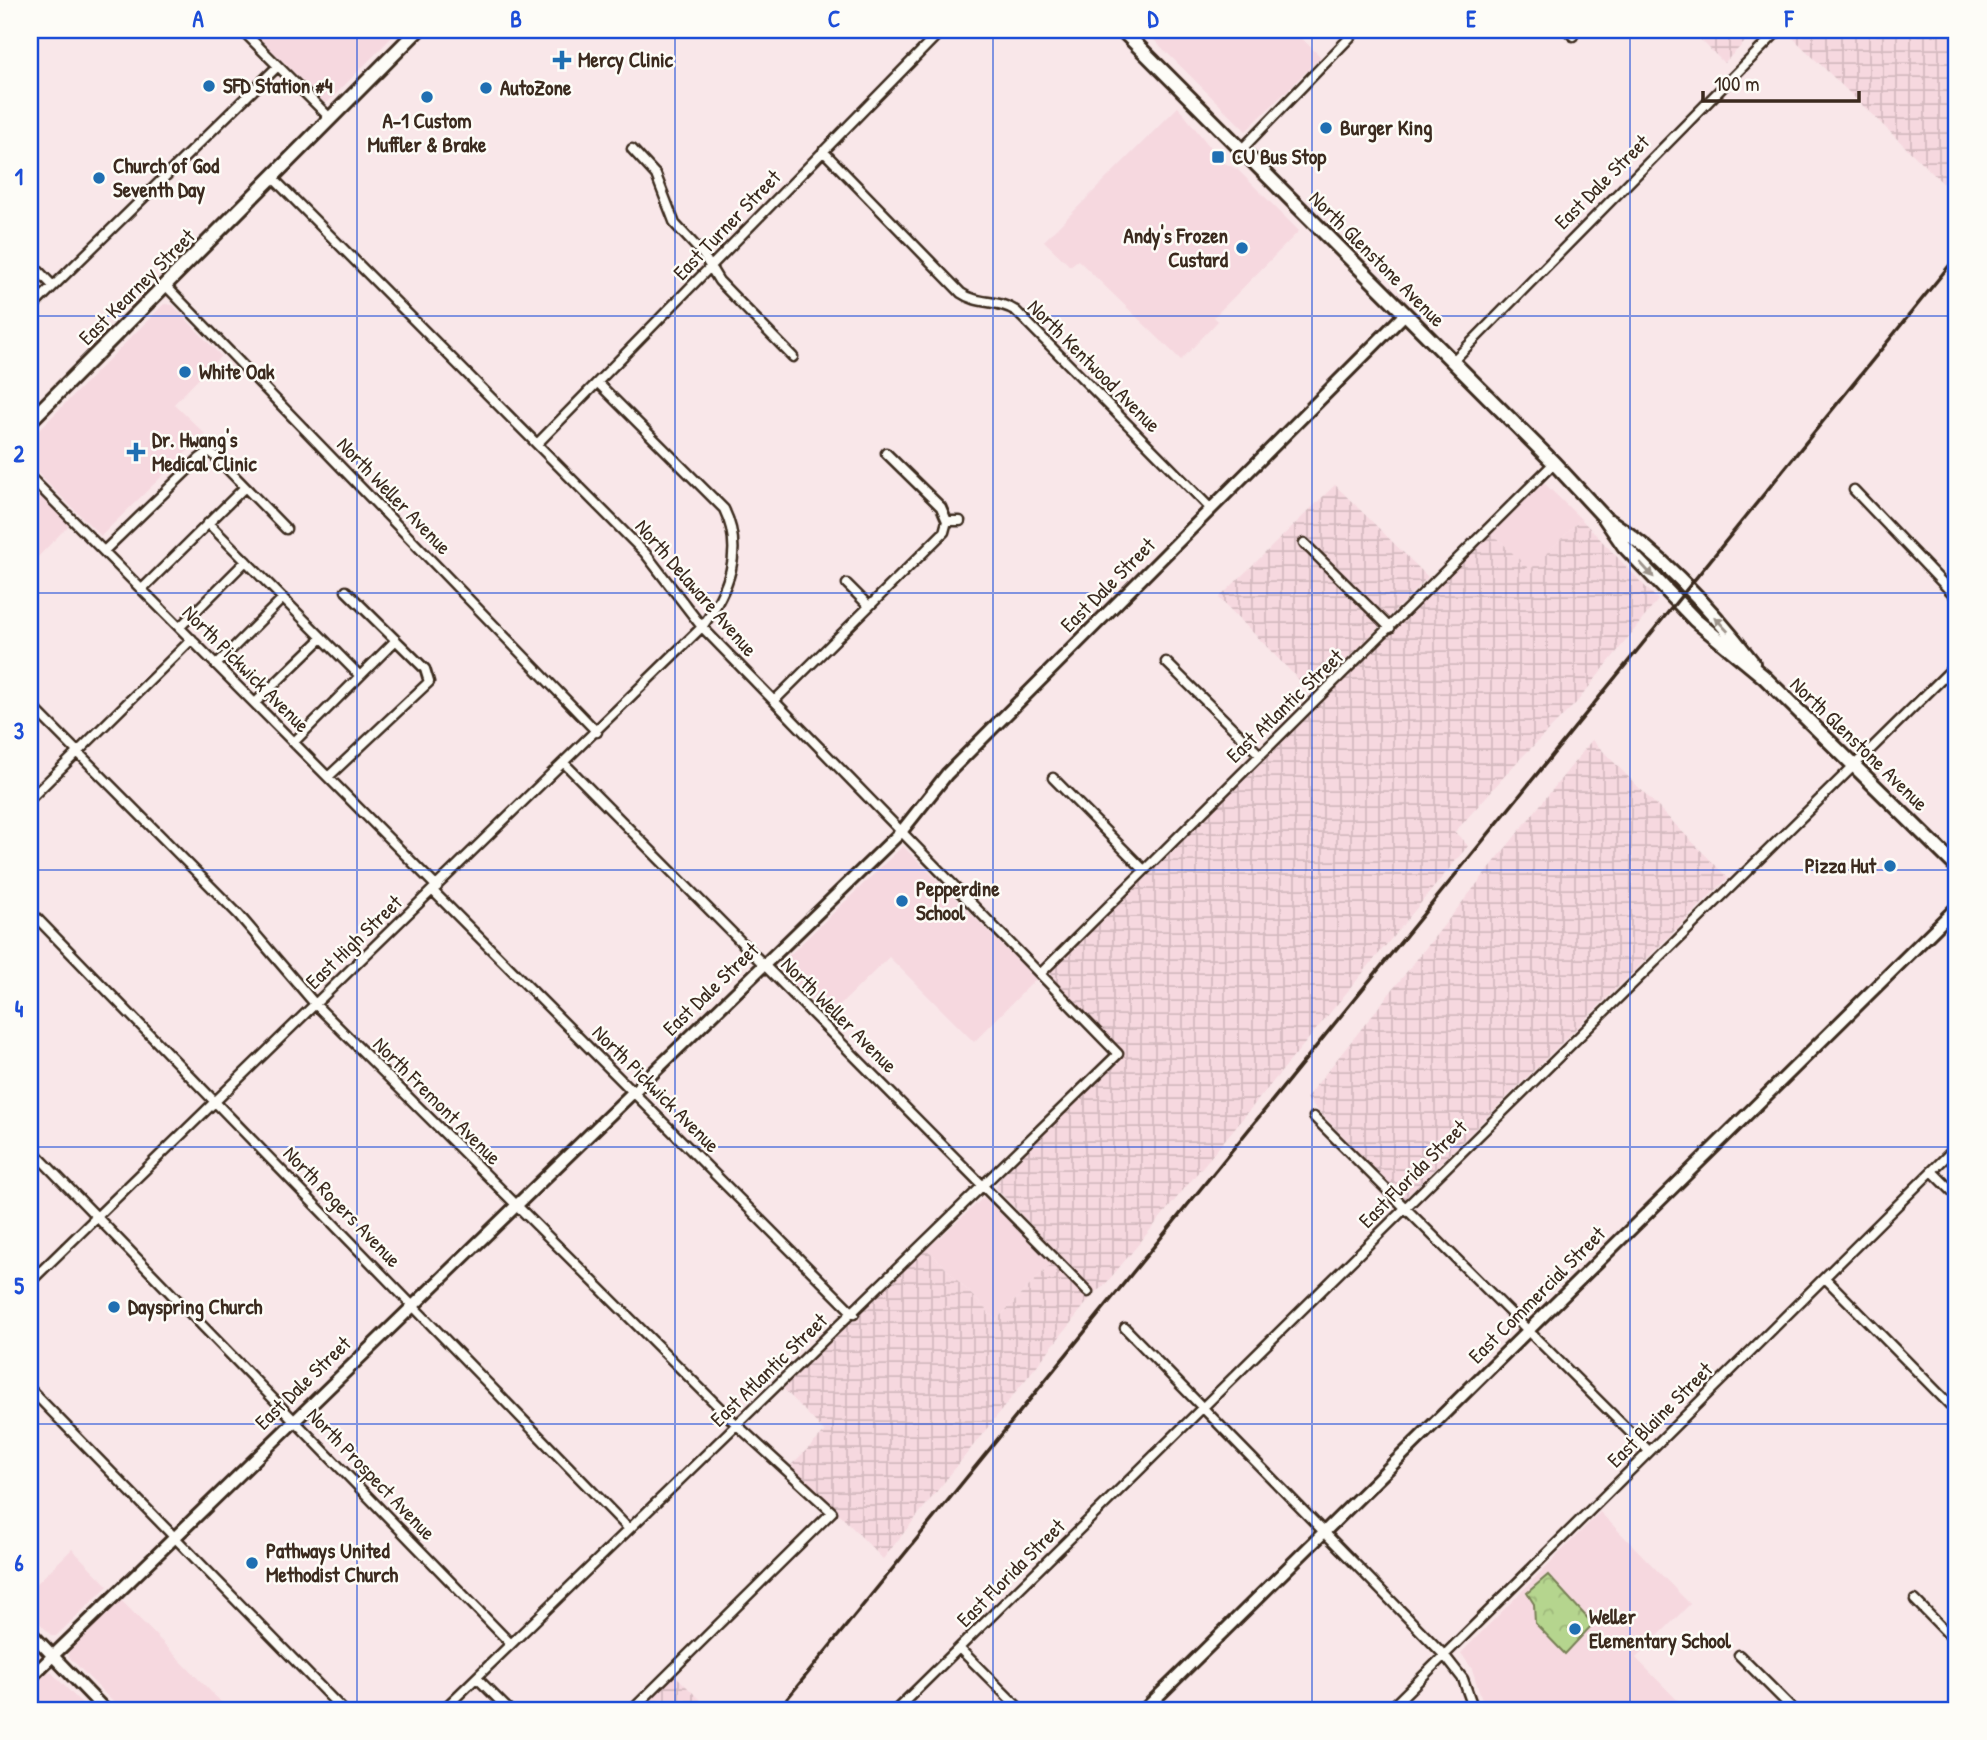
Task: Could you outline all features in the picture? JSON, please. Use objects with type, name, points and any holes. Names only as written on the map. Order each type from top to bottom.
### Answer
[{"type":"main road","name":"East Kearney Street","points":[[30,421],[418,30]]},
{"type":"main road","name":"North Glenstone Avenue","points":[[1122,30],[1554,463],[1604,517],[1632,535],[1672,573],[1733,636],[1764,677],[1957,867]]},
{"type":"street","points":[[242,30],[331,119]]},
{"type":"street","name":"East Turner Street","points":[[537,444],[942,30]]},
{"type":"street","points":[[1241,150],[1357,30]]},
{"type":"street","name":"East Dale Street","points":[[1453,361],[1779,30]]},
{"type":"street","points":[[30,309],[278,66]]},
{"type":"street","points":[[632,149],[652,168],[662,188],[671,218],[719,281],[793,357]]},
{"type":"street","name":"North Kentwood Avenue","points":[[823,151],[961,293],[975,300],[1004,304],[1016,311],[1211,509]]},
{"type":"street","name":"North Delaware Avenue","points":[[273,178],[645,553],[702,627],[1118,1054]]},
{"type":"street","points":[[30,262],[53,286]]},
{"type":"street","name":"North Weller Avenue","points":[[166,286],[597,732]]},
{"type":"street","name":"East Dale Street","points":[[30,1678],[293,1419],[901,832],[947,774],[1405,314]]},
{"type":"street","name":"East High Street","points":[[30,1282],[565,764],[702,627],[718,605],[733,573],[733,527],[724,509],[705,487],[598,383]]},
{"type":"street","points":[[104,551],[206,453],[215,455],[286,529]]},
{"type":"street","points":[[774,701],[943,532],[947,521],[941,507],[886,453]]},
{"type":"street","name":"East Atlantic Street","points":[[1040,974],[1554,463]]},
{"type":"street","name":"North Pickwick Avenue","points":[[30,477],[854,1314]]},
{"type":"street","points":[[142,589],[245,487]]},
{"type":"street","points":[[1854,490],[1957,598]]},
{"type":"street","points":[[947,521],[960,521]]},
{"type":"street","points":[[208,523],[360,676]]},
{"type":"street","points":[[1304,543],[1390,628]]},
{"type":"street","points":[[180,627],[246,561]]},
{"type":"street","points":[[847,584],[868,605]]},
{"type":"street","points":[[328,777],[429,682],[425,669],[346,591]]},
{"type":"street","points":[[217,664],[283,598]]},
{"type":"street","points":[[255,703],[322,638]]},
{"type":"street","points":[[30,799],[192,639]]},
{"type":"street","points":[[293,742],[396,640]]},
{"type":"street","points":[[1166,662],[1260,755]]},
{"type":"street","name":"East Florida Street","points":[[896,1710],[1957,664]]},
{"type":"street","name":"North Fremont Avenue","points":[[30,704],[239,915],[315,1004],[737,1425],[832,1512],[632,1710]]},
{"type":"street","name":"North Weller Avenue","points":[[565,764],[985,1185],[1088,1292]]},
{"type":"street","points":[[1053,778],[1144,870]]},
{"type":"street","name":"East Commercial Street","points":[[1144,1710],[1957,908]]},
{"type":"street","name":"North Rogers Avenue","points":[[30,911],[628,1528]]},
{"type":"street","name":"East Atlantic Street","points":[[443,1710],[628,1528],[854,1314],[1118,1054]]},
{"type":"street","points":[[1314,1117],[1648,1450]]},
{"type":"street","name":"East Blaine Street","points":[[1389,1710],[1957,1146]]},
{"type":"street","name":"North Prospect Avenue","points":[[30,1148],[510,1643]]},
{"type":"street","points":[[1932,1171],[1957,1196]]},
{"type":"street","points":[[1825,1278],[1957,1412]]},
{"type":"street","points":[[1125,1328],[1326,1531],[1444,1656],[1463,1679],[1475,1710]]},
{"type":"street","points":[[30,1389],[343,1710]]},
{"type":"street","points":[[1915,1600],[1957,1643]]},
{"type":"street","points":[[30,1632],[105,1710]]},
{"type":"street","points":[[960,1649],[1021,1710]]},
{"type":"street","points":[[1739,1655],[1794,1710]]},
{"type":"street","points":[[477,1678],[509,1710]]},
{"type":"shaded area","points":[[251,30],[399,30],[328,102],[324,102]]},
{"type":"shaded area","points":[[1144,30],[1293,30],[1321,57],[1246,131]]},
{"type":"shaded area","points":[[1691,30],[1757,30],[1724,63]]},
{"type":"shaded area","points":[[1793,30],[1957,30],[1957,197],[1789,34]]},
{"type":"shaded area","points":[[1178,107],[1222,162],[1237,169],[1299,231],[1214,317],[1218,321],[1181,360],[1078,260],[1070,266],[1044,241]]},
{"type":"shaded area","points":[[164,304],[173,305],[221,356],[174,404],[205,434],[101,536],[30,466],[30,439]]},
{"type":"shaded area","points":[[1543,482],[1581,519],[1530,571],[1492,533]]},
{"type":"shaded area","points":[[30,483],[69,525],[30,565]]},
{"type":"shaded area","points":[[1335,485],[1428,577],[1313,694],[1219,598]]},
{"type":"shaded area","points":[[1581,519],[1658,600],[1577,702],[1516,763],[1455,832],[1468,846],[1103,1287],[1095,1292],[996,1188],[1000,1178],[1124,1052],[1053,979],[1050,974],[1053,968],[1492,533],[1530,570]]},
{"type":"shaded area","points":[[1592,740],[1728,878],[1404,1199],[1306,1098]]},
{"type":"shaded area","name":"Pepperdine School","points":[[903,846],[1036,979],[974,1042],[889,957],[828,1017],[778,966]]},
{"type":"shaded area","points":[[984,1197],[1052,1263],[996,1320],[927,1249]]},
{"type":"shaded area","points":[[927,1249],[996,1320],[1052,1263],[1089,1300],[883,1559],[791,1465],[825,1432],[782,1387]]},
{"type":"shaded area","name":"Weller Elementary School","points":[[1600,1512],[1690,1604],[1636,1658],[1687,1710],[1485,1710],[1472,1669],[1461,1653]]},
{"type":"shaded area","points":[[72,1549],[108,1586],[56,1636],[52,1636],[30,1613],[30,1590]]},
{"type":"shaded area","points":[[120,1599],[222,1703],[214,1710],[121,1710],[69,1657],[68,1652],[73,1644]]},
{"type":"shaded area","points":[[48,1672],[88,1710],[30,1710],[30,1688]]},
{"type":"shaded area","points":[[674,1674],[710,1710],[638,1710]]},
{"type":"green space","points":[[1548,1575],[1593,1624],[1565,1654],[1535,1623],[1534,1604],[1527,1593]]},
{"type":"railway","points":[[778,1710],[1957,256]]},
{"type":"place","name":"Mercy Clinic","points":[[562,60]]},
{"type":"place","name":"SFD Station #4","points":[[209,86]]},
{"type":"place","name":"AutoZone","points":[[486,88]]},
{"type":"place","name":"A-1 Custom Muffler & Brake","points":[[427,97]]},
{"type":"place","name":"Burger King","points":[[1326,128]]},
{"type":"place","name":"CU Bus Stop","points":[[1218,157]]},
{"type":"place","name":"Church of God Seventh Day","points":[[99,178]]},
{"type":"place","name":"Andy's Frozen Custard","points":[[1242,248]]},
{"type":"place","name":"White Oak","points":[[185,372]]},
{"type":"place","name":"Dr. Hwang's Medical Clinic","points":[[136,452]]},
{"type":"place","name":"Pizza Hut","points":[[1890,866]]},
{"type":"place","name":"Pepperdine School","points":[[902,901]]},
{"type":"place","name":"Dayspring Church","points":[[114,1307]]},
{"type":"place","name":"Pathways United Methodist Church","points":[[252,1563]]},
{"type":"place","name":"Weller Elementary School","points":[[1575,1629]]}]
